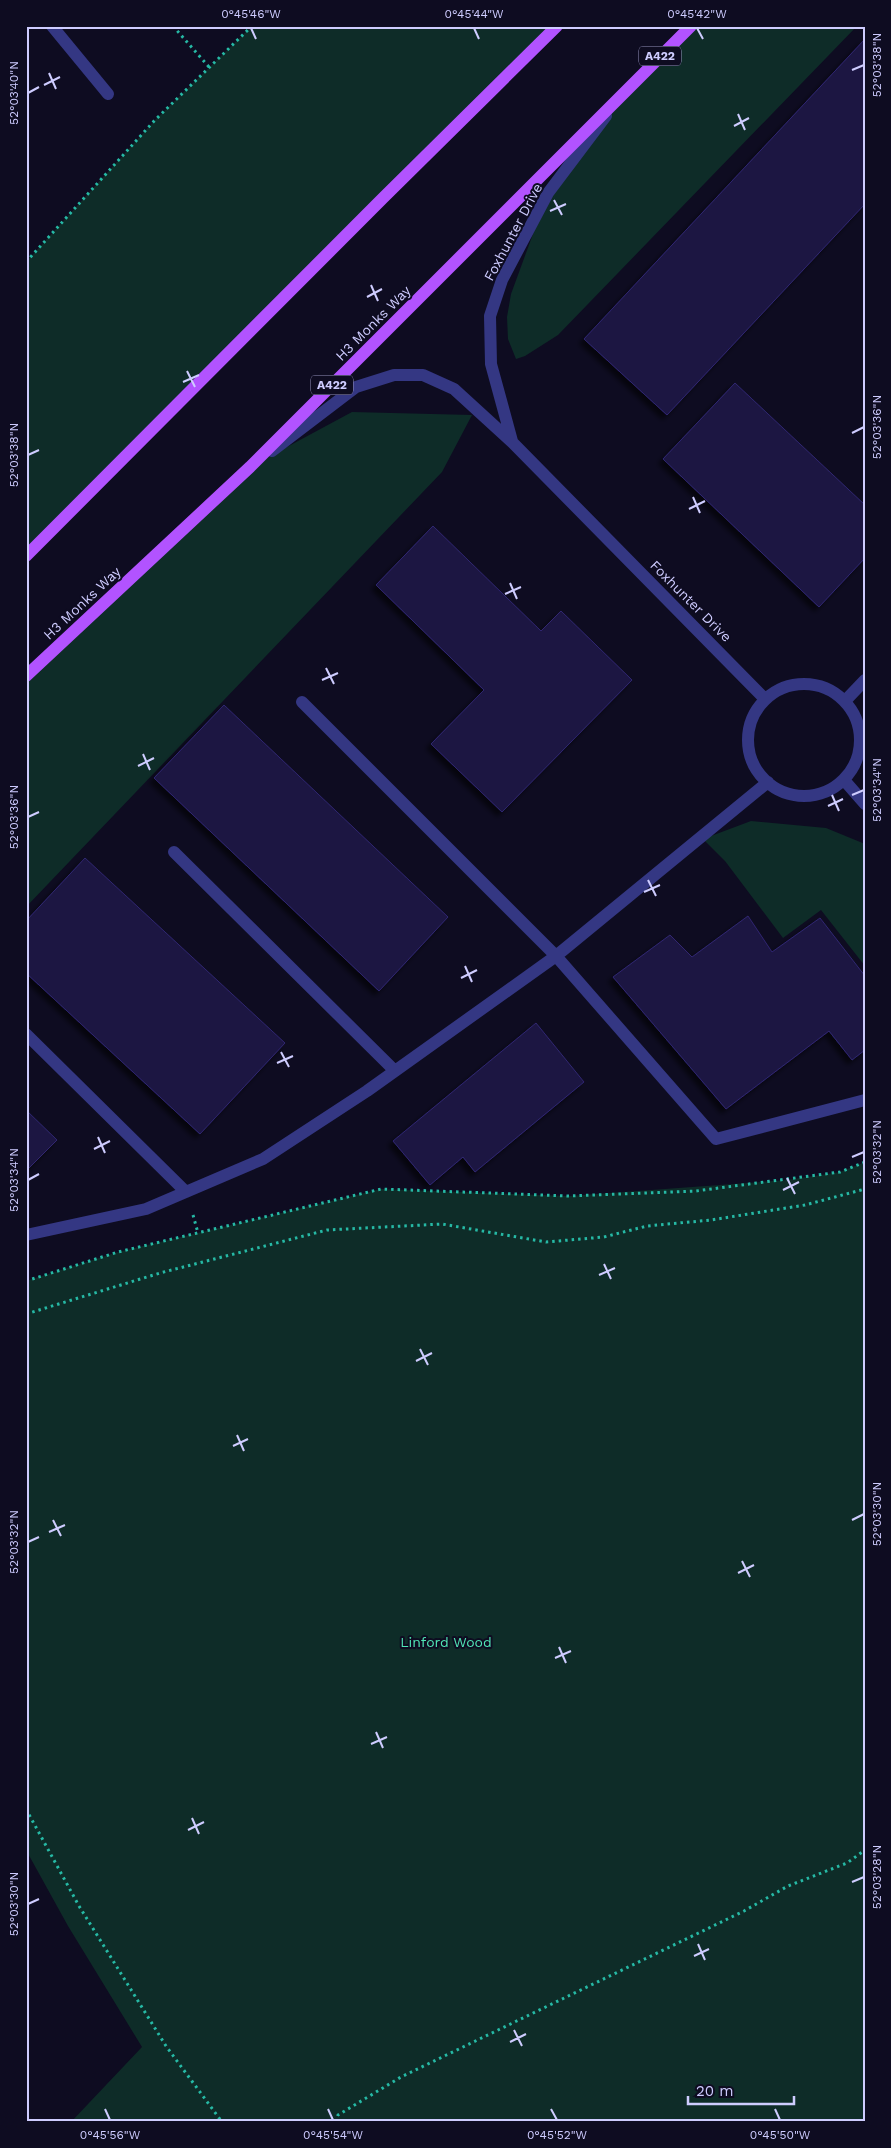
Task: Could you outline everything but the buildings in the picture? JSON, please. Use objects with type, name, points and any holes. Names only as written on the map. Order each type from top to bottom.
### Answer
[{"type":"main road","points":[[26,556],[557,26]]},
{"type":"main road","name":"H3 Monks Way","points":[[26,676],[250,468],[691,26]]},
{"type":"street","points":[[52,26],[108,94]]},
{"type":"street","name":"Foxhunter Drive","points":[[512,442],[491,364],[490,316],[502,280],[548,193],[629,87]]},
{"type":"street","name":"Foxhunter Drive","points":[[250,468],[356,387],[394,375],[423,375],[454,389],[512,442],[764,698]]},
{"type":"street","points":[[846,701],[865,680]]},
{"type":"street","points":[[799,683],[826,688],[846,701],[858,723],[860,748],[852,770],[844,780],[823,793],[793,797],[768,782],[754,768],[747,742],[753,714],[764,698],[780,688],[799,683]]},
{"type":"street","points":[[302,702],[556,956],[716,1140],[865,1100]]},
{"type":"street","points":[[844,780],[865,804]]},
{"type":"street","points":[[26,1235],[146,1209],[263,1159],[395,1071],[556,956],[768,782]]},
{"type":"street","points":[[174,852],[395,1071]]},
{"type":"street","points":[[26,1034],[186,1192]]},
{"type":"path","points":[[173,26],[209,67]]},
{"type":"path","points":[[26,262],[155,120],[252,26]]},
{"type":"path","points":[[26,1281],[118,1252],[381,1188],[569,1196],[696,1191],[840,1172],[865,1162]]},
{"type":"path","points":[[26,1314],[160,1273],[327,1230],[442,1224],[546,1242],[604,1237],[647,1226],[712,1220],[805,1205],[865,1189]]},
{"type":"path","points":[[26,1809],[78,1906],[166,2046],[222,2122]]},
{"type":"path","points":[[335,2122],[338,2114],[401,2077],[744,1911],[788,1886],[847,1863],[865,1850]]},
{"type":"green space","points":[[252,26],[557,26],[26,556],[26,262],[155,120]]},
{"type":"green space","points":[[691,26],[857,26],[558,335],[525,356],[516,359],[508,339],[507,317],[511,294],[548,193],[629,87]]},
{"type":"green space","points":[[352,412],[472,415],[442,472],[26,907],[26,676],[250,467]]},
{"type":"green space","points":[[751,821],[826,828],[865,844],[865,966],[821,910],[783,938],[725,861],[703,839]]},
{"type":"green space","name":"Linford Wood","points":[[865,1162],[865,2122],[71,2122],[142,2047],[68,1926],[26,1850],[26,1281],[118,1252],[381,1189],[569,1196],[787,1180],[840,1172]]}]
